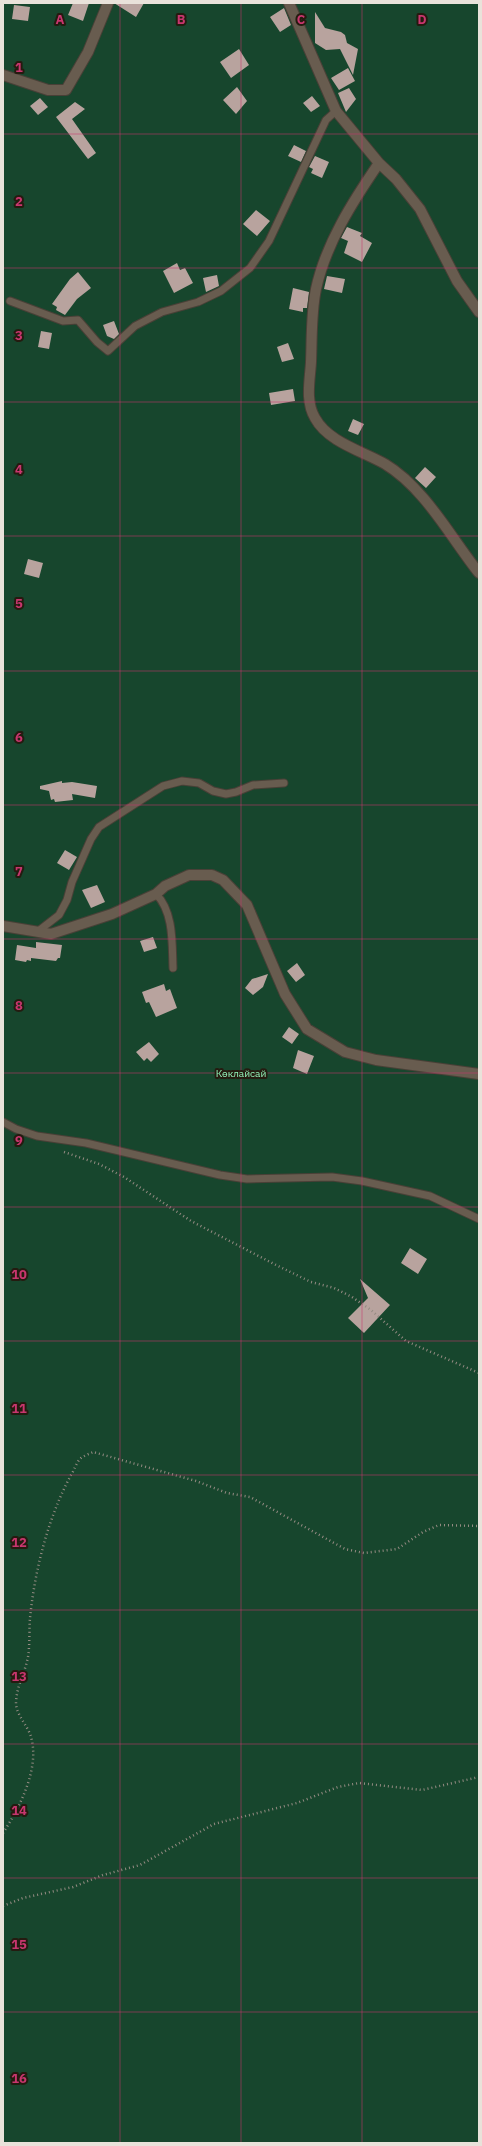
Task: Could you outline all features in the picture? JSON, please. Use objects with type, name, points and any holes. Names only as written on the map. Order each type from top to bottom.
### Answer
[{"type":"street","points":[[3,75],[48,90],[66,90],[88,52],[98,24],[108,3]]},
{"type":"street","points":[[288,3],[336,111],[379,163],[396,179],[420,209],[457,281],[479,312]]},
{"type":"street","points":[[379,163],[334,236],[322,269],[316,290],[312,319],[308,397],[315,418],[326,431],[342,442],[386,464],[411,486],[436,514],[479,573]]},
{"type":"street","points":[[3,926],[52,934],[112,914],[156,894],[165,886],[188,875],[212,875],[223,880],[247,905],[285,994],[307,1028],[345,1052],[376,1060],[479,1074]]},
{"type":"lane","points":[[10,302],[63,321],[78,320],[97,342],[108,351],[135,326],[162,312],[198,302],[221,291],[250,268],[269,241],[326,120],[336,111]]},
{"type":"lane","points":[[37,932],[59,915],[67,900],[72,882],[91,839],[99,827],[163,786],[182,781],[199,783],[214,791],[226,794],[254,785],[284,783]]},
{"type":"lane","points":[[156,894],[163,901],[168,914],[173,968]]},
{"type":"lane","points":[[3,1122],[16,1129],[37,1136],[86,1143],[220,1175],[247,1179],[332,1178],[362,1182],[430,1196],[479,1219]]},
{"type":"path","points":[[57,1149],[99,1164],[124,1177],[191,1221],[311,1282],[334,1288],[352,1297],[371,1310],[406,1341],[479,1373]]},
{"type":"path","points":[[3,1833],[14,1816],[25,1788],[30,1774],[34,1748],[30,1734],[16,1705],[22,1674],[28,1657],[30,1616],[38,1570],[47,1534],[63,1490],[80,1459],[93,1452],[196,1481],[227,1493],[250,1497],[345,1549],[364,1553],[398,1549],[423,1532],[440,1525],[479,1526]]},
{"type":"path","points":[[3,1906],[23,1898],[73,1887],[103,1875],[140,1865],[214,1824],[297,1803],[338,1787],[359,1783],[422,1790],[479,1777]]},
{"type":"green space","name":"Көклайсай","points":[[3,3],[479,3],[479,2143],[3,2143]]},
{"type":"building","points":[[73,3],[89,3],[83,21],[68,15]]},
{"type":"building","points":[[114,3],[144,3],[136,17]]},
{"type":"building","points":[[14,5],[30,7],[28,21],[12,19]]},
{"type":"building","points":[[284,8],[291,25],[280,32],[270,17]]},
{"type":"building","points":[[315,12],[325,28],[341,32],[345,35],[347,43],[358,49],[353,75],[340,49],[326,50],[315,43]]},
{"type":"building","points":[[239,49],[249,65],[231,78],[220,62]]},
{"type":"building","points":[[348,68],[355,81],[339,90],[331,78]]},
{"type":"building","points":[[237,87],[247,101],[236,114],[223,100]]},
{"type":"building","points":[[349,88],[356,99],[346,112],[338,93]]},
{"type":"building","points":[[312,96],[320,106],[311,112],[303,103]]},
{"type":"building","points":[[40,98],[48,107],[38,115],[30,106]]},
{"type":"building","points":[[75,102],[85,109],[72,119],[96,153],[88,159],[56,117]]},
{"type":"building","points":[[294,145],[306,151],[301,162],[288,156]]},
{"type":"building","points":[[315,156],[329,162],[322,178],[311,173],[313,169],[309,167]]},
{"type":"building","points":[[256,210],[270,221],[257,236],[243,224]]},
{"type":"building","points":[[347,227],[362,233],[360,236],[372,243],[362,262],[344,253],[348,241],[341,238]]},
{"type":"building","points":[[177,263],[180,270],[185,268],[193,283],[174,293],[163,271]]},
{"type":"building","points":[[78,272],[91,288],[77,299],[65,315],[56,310],[57,307],[52,304],[70,279]]},
{"type":"building","points":[[217,275],[219,286],[206,292],[203,278]]},
{"type":"building","points":[[327,276],[345,279],[342,293],[324,289]]},
{"type":"building","points":[[293,288],[309,292],[307,308],[303,308],[303,312],[289,309]]},
{"type":"building","points":[[114,321],[119,334],[114,339],[107,336],[103,325]]},
{"type":"building","points":[[41,331],[52,333],[49,349],[38,347]]},
{"type":"building","points":[[288,343],[294,359],[282,362],[277,347]]},
{"type":"building","points":[[293,389],[295,401],[271,405],[269,393]]},
{"type":"building","points":[[353,419],[364,424],[358,435],[348,431]]},
{"type":"building","points":[[425,467],[436,477],[426,488],[415,478]]},
{"type":"building","points":[[28,559],[43,563],[39,578],[24,574]]},
{"type":"building","points":[[62,781],[62,783],[72,782],[97,786],[95,798],[72,794],[73,800],[55,802],[54,799],[51,800],[49,791],[40,789],[40,786]]},
{"type":"building","points":[[65,850],[77,857],[69,870],[57,863]]},
{"type":"building","points":[[97,885],[105,902],[91,908],[82,890]]},
{"type":"building","points":[[153,937],[157,948],[144,952],[140,941]]},
{"type":"building","points":[[36,942],[62,945],[60,958],[56,961],[31,958],[31,961],[27,960],[26,962],[15,960],[17,945],[36,948]]},
{"type":"building","points":[[297,963],[305,975],[296,982],[287,971]]},
{"type":"building","points":[[268,974],[263,987],[253,995],[245,988],[252,979]]},
{"type":"building","points":[[164,984],[166,991],[170,989],[177,1008],[156,1017],[149,1002],[146,1003],[142,992]]},
{"type":"building","points":[[289,1027],[299,1034],[292,1044],[282,1037]]},
{"type":"building","points":[[149,1042],[159,1054],[151,1062],[147,1058],[144,1061],[136,1052]]},
{"type":"building","points":[[298,1050],[314,1056],[307,1074],[293,1068]]},
{"type":"building","points":[[410,1248],[427,1259],[418,1274],[401,1263]]},
{"type":"building","points":[[360,1279],[390,1305],[364,1333],[348,1318],[368,1298]]}]
